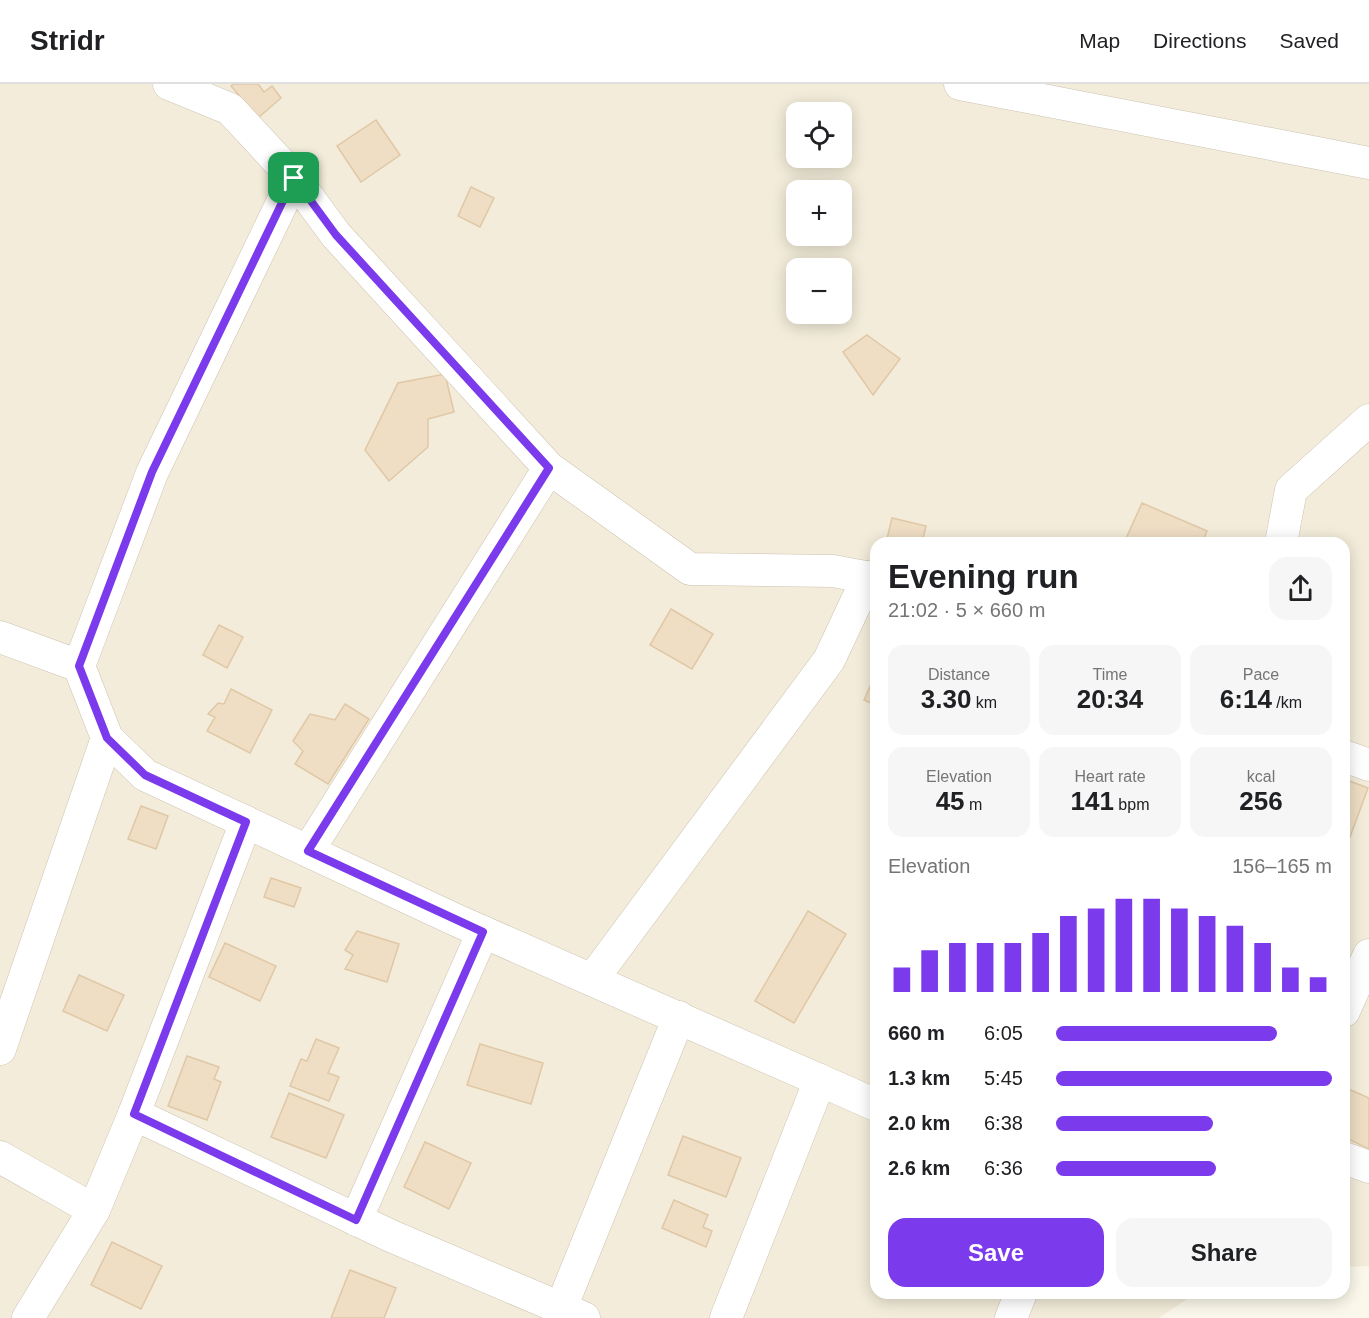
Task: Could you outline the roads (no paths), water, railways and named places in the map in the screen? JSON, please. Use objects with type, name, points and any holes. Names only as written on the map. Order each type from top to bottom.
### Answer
[{"type":"street","points":[[169,84],[230,109],[294,178],[336,235],[549,468],[690,569],[833,571],[870,578]]},
{"type":"street","points":[[960,84],[1369,163]]},
{"type":"street","points":[[294,178],[152,472],[79,666],[107,738],[145,775],[483,932],[870,1102]]},
{"type":"street","points":[[1282,537],[1291,490],[1369,420]]},
{"type":"street","points":[[308,851],[549,468]]},
{"type":"street","points":[[592,980],[829,660],[870,582]]},
{"type":"street","points":[[0,637],[79,666]]},
{"type":"street","points":[[0,1049],[107,738]]},
{"type":"street","points":[[1350,758],[1369,765]]},
{"type":"street","points":[[28,1318],[93,1210],[134,1114],[246,822]]},
{"type":"street","points":[[356,1220],[483,932]]},
{"type":"street","points":[[1350,998],[1369,955]]},
{"type":"street","points":[[134,1114],[390,1236],[572,1313],[679,1017]]},
{"type":"street","points":[[726,1318],[820,1080]]},
{"type":"street","points":[[0,1157],[93,1210]]},
{"type":"street","points":[[1350,1160],[1369,1167]]},
{"type":"street","points":[[1011,1318],[1019,1299]]}]
